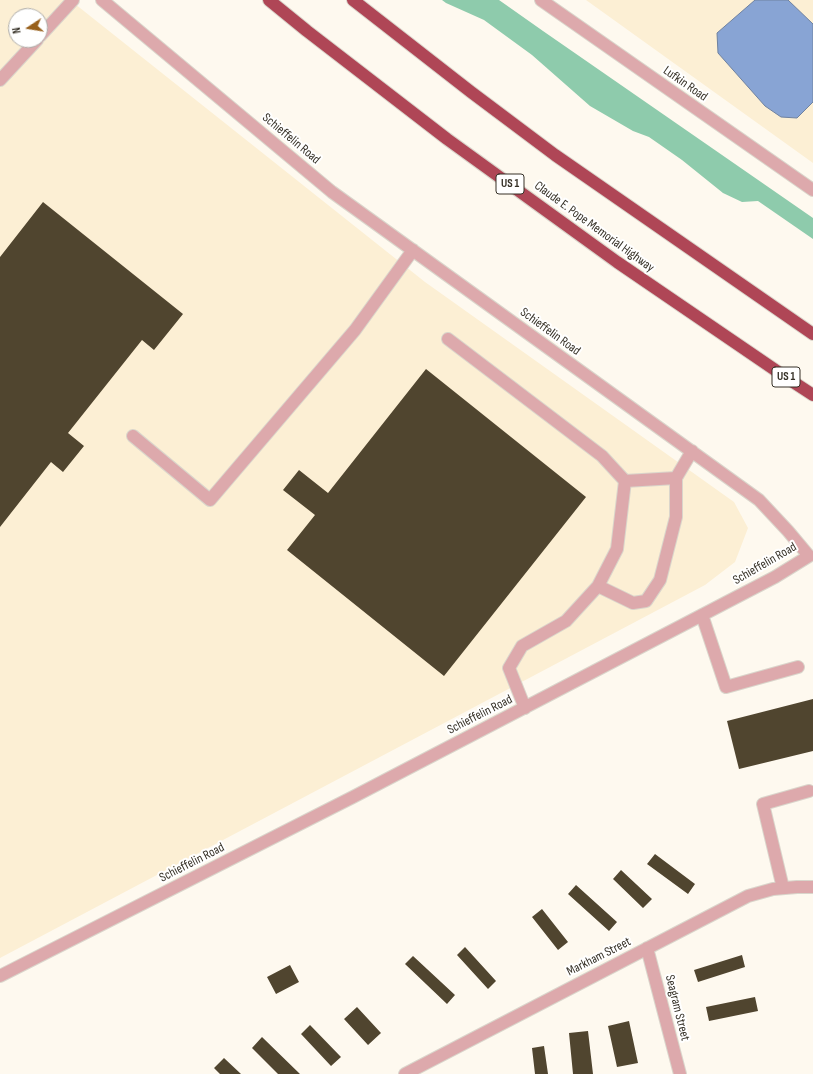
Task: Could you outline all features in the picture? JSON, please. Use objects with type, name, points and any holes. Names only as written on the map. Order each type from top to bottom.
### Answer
[{"type":"highway","name":"Claude E. Pope Memorial Highway","points":[[269,0],[453,143],[617,262],[813,395]]},
{"type":"highway","points":[[353,0],[555,155],[813,334]]},
{"type":"street","points":[[48,27],[73,0]]},
{"type":"street","name":"Schieffelin Road","points":[[0,976],[339,804],[811,559],[788,530],[759,500],[332,192],[102,0]]},
{"type":"street","name":"Lufkin Road","points":[[541,0],[813,190]]},
{"type":"street","points":[[0,80],[30,48]]},
{"type":"street","points":[[133,436],[210,500],[355,330],[413,250]]},
{"type":"street","points":[[448,339],[602,456],[625,481],[617,550],[598,586],[566,621],[522,646],[509,668],[525,708]]},
{"type":"street","points":[[598,586],[633,603],[646,601],[660,580],[676,517],[676,478],[692,451]]},
{"type":"street","points":[[625,481],[676,478]]},
{"type":"street","points":[[702,615],[726,687],[798,667]]},
{"type":"street","points":[[783,888],[763,804],[809,791]]},
{"type":"street","name":"Markham Street","points":[[405,1074],[748,896],[773,889],[813,887]]},
{"type":"street","name":"Seagram Street","points":[[647,948],[680,1074]]},
{"type":"shaded area","points":[[0,0],[70,0],[425,282],[734,502],[748,528],[735,562],[705,585],[0,958]]},
{"type":"shaded area","points":[[586,0],[813,0],[813,163]]},
{"type":"green space","points":[[442,0],[499,0],[813,218],[813,239],[758,201],[742,202],[723,193],[682,160],[649,137],[633,131],[590,106],[532,55],[484,20]]},
{"type":"water","points":[[755,0],[788,0],[813,24],[813,102],[797,118],[781,117],[765,106],[718,53],[717,33]]},
{"type":"building","points":[[43,202],[183,314],[154,350],[142,340],[68,433],[84,446],[63,472],[51,462],[0,527],[0,257]]},
{"type":"building","points":[[426,369],[586,497],[444,676],[287,550],[315,515],[283,490],[299,470],[328,493]]},
{"type":"building","points":[[813,699],[813,751],[739,769],[727,721]]},
{"type":"building","points":[[655,854],[695,884],[688,894],[647,864]]},
{"type":"building","points":[[621,870],[652,899],[643,908],[613,879]]},
{"type":"building","points":[[576,885],[617,922],[609,931],[568,894]]},
{"type":"building","points":[[542,909],[568,942],[558,950],[532,917]]},
{"type":"building","points":[[465,947],[496,981],[488,989],[457,955]]},
{"type":"building","points":[[742,955],[745,967],[698,982],[694,970]]},
{"type":"building","points":[[413,956],[455,995],[447,1004],[405,964]]},
{"type":"building","points":[[290,965],[299,982],[276,994],[267,977]]},
{"type":"building","points":[[755,997],[758,1011],[709,1021],[706,1007]]},
{"type":"building","points":[[357,1007],[381,1033],[368,1045],[344,1019]]},
{"type":"building","points":[[629,1021],[638,1063],[617,1067],[608,1026]]},
{"type":"building","points":[[310,1025],[341,1057],[331,1066],[301,1034]]},
{"type":"building","points":[[588,1031],[593,1074],[573,1074],[569,1033]]},
{"type":"building","points":[[262,1037],[300,1074],[278,1074],[252,1048]]},
{"type":"building","points":[[544,1046],[548,1074],[535,1074],[532,1048]]},
{"type":"building","points":[[224,1058],[241,1074],[220,1074],[214,1068]]}]
